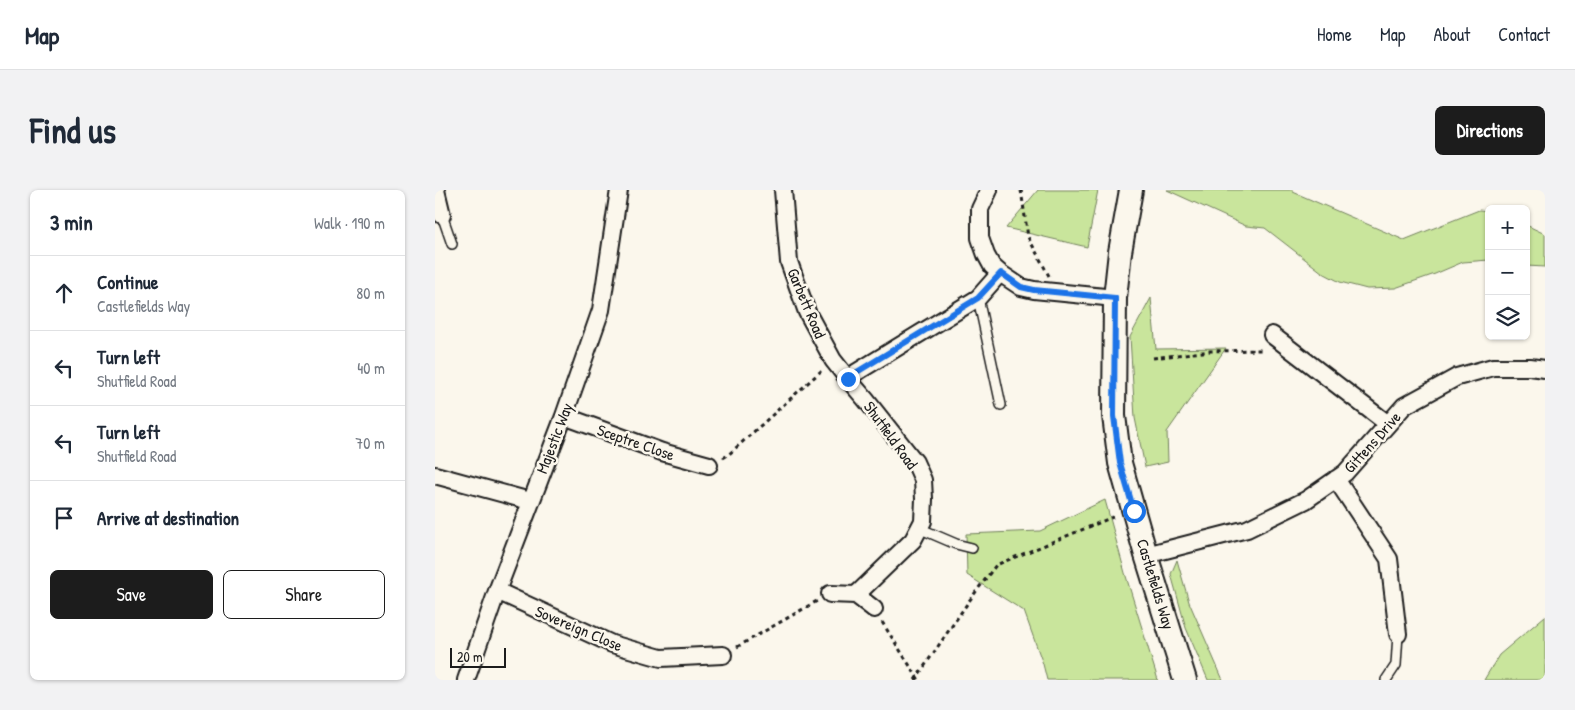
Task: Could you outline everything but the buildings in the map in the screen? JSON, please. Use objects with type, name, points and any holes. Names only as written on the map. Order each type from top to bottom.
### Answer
[{"type":"main road","name":"Castlefields Way","points":[[1131,190],[1120,252],[1115,298],[1114,416],[1120,463],[1146,556],[1185,680]]},
{"type":"street","points":[[436,190],[443,214]]},
{"type":"street","name":"Majestic Way","points":[[466,680],[601,310],[619,190]]},
{"type":"street","name":"Garbett Road","points":[[783,190],[789,262],[807,312],[833,360],[848,379]]},
{"type":"street","points":[[989,190],[980,209],[980,238],[989,260],[1001,273],[1021,287],[1034,290],[1115,298]]},
{"type":"street","points":[[848,379],[978,298],[1001,273]]},
{"type":"street","points":[[1277,339],[1388,424]]},
{"type":"street","name":"Gittens Drive","points":[[1146,556],[1247,529],[1306,500],[1345,473],[1403,406],[1457,377],[1493,366],[1545,369]]},
{"type":"street","name":"Shutfield Road","points":[[848,379],[915,462],[923,480],[923,521],[921,528]]},
{"type":"street","name":"Sceptre Close","points":[[563,416],[662,452],[709,465]]},
{"type":"street","points":[[435,475],[530,501]]},
{"type":"street","points":[[1336,479],[1389,559],[1398,634]]},
{"type":"street","points":[[857,595],[913,540],[921,528]]},
{"type":"street","name":"Sovereign Close","points":[[497,591],[612,644],[628,649],[661,658],[723,655]]},
{"type":"street","points":[[830,594],[857,595],[874,609]]},
{"type":"lane","points":[[443,214],[452,244]]},
{"type":"lane","points":[[978,298],[1001,404]]},
{"type":"lane","points":[[921,528],[956,544],[972,548]]},
{"type":"lane","points":[[1386,680],[1396,665],[1398,634]]},
{"type":"path","points":[[1021,190],[1028,237],[1052,280]]},
{"type":"path","points":[[1153,358],[1210,351],[1265,350],[1277,339]]},
{"type":"path","points":[[709,465],[728,455],[833,360]]},
{"type":"path","points":[[874,609],[917,679],[969,601],[996,565],[1113,516]]},
{"type":"path","points":[[723,655],[830,594]]},
{"type":"green space","points":[[1038,190],[1098,190],[1087,247],[1006,228]]},
{"type":"green space","points":[[1167,190],[1293,190],[1293,192],[1404,240],[1479,210],[1485,211],[1485,260],[1463,262],[1395,288],[1367,289],[1340,282],[1323,273],[1265,228],[1246,226]]},
{"type":"green space","points":[[1530,227],[1545,234],[1545,267],[1530,266]]},
{"type":"green space","points":[[1151,298],[1156,349],[1226,348],[1167,432],[1168,462],[1145,467],[1135,418],[1130,337]]},
{"type":"green space","points":[[1105,500],[1158,680],[1047,680],[1024,611],[967,575],[966,534],[1040,531]]},
{"type":"green space","points":[[1177,560],[1189,602],[1223,680],[1208,680],[1186,628],[1171,574]]},
{"type":"green space","points":[[1545,616],[1545,680],[1484,680],[1499,655]]},
{"type":"route","points":[[848,379],[978,298],[1001,273],[1021,287],[1034,290],[1115,298],[1114,416],[1120,463],[1134,511]]}]
